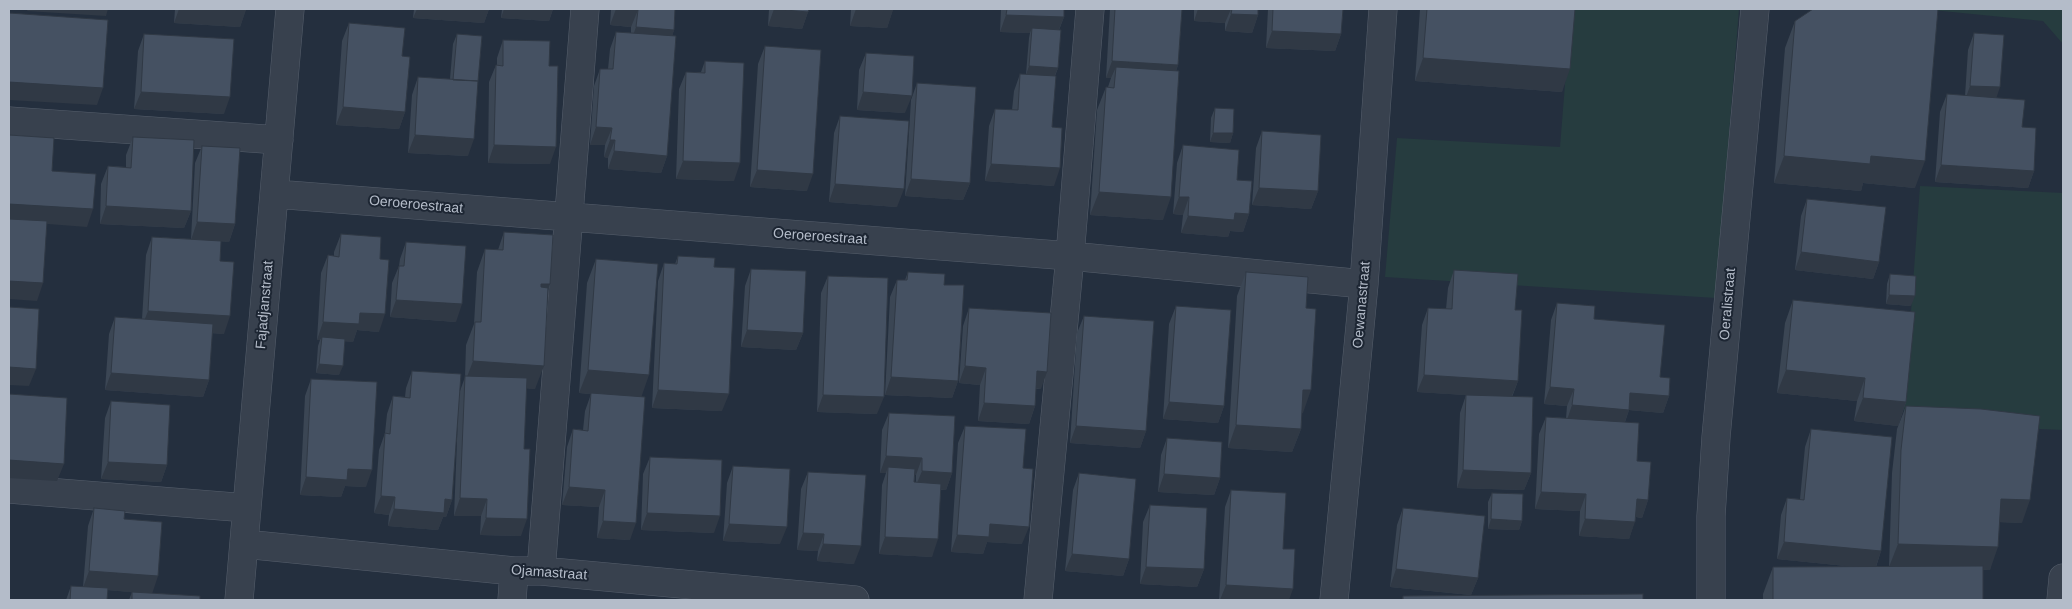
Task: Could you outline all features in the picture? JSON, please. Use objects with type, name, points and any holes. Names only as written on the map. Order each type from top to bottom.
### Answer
[{"type":"street","name":"Fajadjanstraat","points":[[239,600],[290,9]]},
{"type":"street","points":[[541,571],[585,9]]},
{"type":"street","points":[[1038,600],[1070,256],[1090,9]]},
{"type":"street","name":"Oewanastraat","points":[[1334,600],[1364,284],[1384,9]]},
{"type":"street","name":"Oeralistraat","points":[[1711,600],[1711,516],[1716,437],[1755,9]]},
{"type":"street","points":[[9,121],[279,140]]},
{"type":"street","name":"Oeroeroestraat","points":[[275,194],[1070,256],[1364,284]]},
{"type":"street","points":[[9,489],[247,508]]},
{"type":"street","name":"Ojamastraat","points":[[244,544],[514,571],[541,571],[855,600]]},
{"type":"street","points":[[512,600],[514,571]]},
{"type":"street","points":[[2061,600],[2063,578]]},
{"type":"green space","points":[[1571,9],[1739,9],[1716,298],[1385,277],[1397,138],[1560,147]]},
{"type":"green space","points":[[1932,9],[2063,9],[2063,44],[2043,21]]},
{"type":"green space","points":[[1920,186],[2063,193],[2063,430],[1903,423]]},
{"type":"building","points":[[626,9],[675,9],[674,30],[636,27],[638,10]]},
{"type":"building","points":[[774,9],[809,9],[808,12]]},
{"type":"building","points":[[1007,9],[1064,9],[1064,17],[1006,15]]},
{"type":"building","points":[[1115,9],[1182,9],[1178,65],[1112,61]]},
{"type":"building","points":[[1232,9],[1258,9],[1258,15],[1231,14]]},
{"type":"building","points":[[1273,9],[1343,9],[1341,34],[1272,31]]},
{"type":"building","points":[[1427,9],[1575,9],[1570,69],[1423,58]]},
{"type":"building","points":[[1813,9],[1938,9],[1925,161],[1871,156],[1870,164],[1784,156],[1795,21]]},
{"type":"building","points":[[9,13],[108,20],[103,88],[9,82]]},
{"type":"building","points":[[349,23],[405,28],[402,56],[410,57],[405,112],[343,107]]},
{"type":"building","points":[[1032,28],[1061,30],[1058,68],[1029,66]]},
{"type":"building","points":[[616,32],[676,36],[667,156],[614,151],[615,140],[610,140],[612,128],[596,127],[600,69],[613,69]]},
{"type":"building","points":[[1974,33],[2004,35],[2000,87],[1970,86]]},
{"type":"building","points":[[144,34],[234,39],[230,97],[141,92]]},
{"type":"building","points":[[457,34],[482,36],[478,81],[453,80]]},
{"type":"building","points":[[503,40],[550,41],[549,66],[558,66],[556,147],[494,145],[496,65],[503,66]]},
{"type":"building","points":[[765,46],[821,50],[813,174],[757,170]]},
{"type":"building","points":[[866,53],[914,56],[912,96],[863,92]]},
{"type":"building","points":[[705,61],[744,63],[740,163],[683,161],[686,72],[705,73]]},
{"type":"building","points":[[1116,67],[1179,71],[1171,197],[1099,192],[1106,87],[1114,88]]},
{"type":"building","points":[[1020,74],[1056,76],[1052,127],[1062,128],[1060,168],[991,164],[995,109],[1018,110]]},
{"type":"building","points":[[418,77],[478,81],[474,139],[415,135]]},
{"type":"building","points":[[917,83],[976,87],[970,183],[911,179]]},
{"type":"building","points":[[1947,94],[2025,100],[2022,127],[2036,128],[2034,171],[1941,165]]},
{"type":"building","points":[[1215,108],[1234,109],[1233,133],[1213,133]]},
{"type":"building","points":[[840,116],[909,121],[904,189],[835,184]]},
{"type":"building","points":[[1262,131],[1321,135],[1318,191],[1259,188]]},
{"type":"building","points":[[9,135],[54,138],[52,171],[96,174],[93,209],[9,204]]},
{"type":"building","points":[[133,137],[194,140],[191,211],[106,206],[108,166],[131,168]]},
{"type":"building","points":[[1183,145],[1239,150],[1237,180],[1252,181],[1249,214],[1235,213],[1234,220],[1188,216],[1189,197],[1179,197]]},
{"type":"building","points":[[202,146],[240,148],[235,224],[197,222]]},
{"type":"building","points":[[1807,199],[1886,207],[1879,262],[1801,252]]},
{"type":"building","points":[[9,219],[47,221],[43,283],[9,281]]},
{"type":"building","points":[[504,232],[553,235],[550,284],[541,284],[541,287],[548,288],[544,366],[473,361],[475,322],[481,322],[485,249],[503,250]]},
{"type":"building","points":[[341,234],[381,237],[380,259],[389,260],[385,314],[360,313],[359,324],[323,322],[328,255],[339,257]]},
{"type":"building","points":[[152,237],[221,241],[220,261],[234,262],[230,316],[148,311]]},
{"type":"building","points":[[406,242],[466,246],[462,304],[396,300],[399,266],[404,266]]},
{"type":"building","points":[[678,256],[715,258],[714,267],[735,268],[729,394],[658,390],[664,263],[677,264]]},
{"type":"building","points":[[596,259],[658,264],[649,375],[588,370]]},
{"type":"building","points":[[751,269],[806,271],[803,333],[747,330]]},
{"type":"building","points":[[1454,270],[1518,274],[1515,310],[1522,310],[1518,381],[1424,375],[1428,308],[1452,309]]},
{"type":"building","points":[[908,272],[945,274],[944,285],[964,285],[958,381],[891,377],[897,280],[907,280]]},
{"type":"building","points":[[1246,272],[1308,277],[1306,308],[1316,309],[1311,390],[1303,390],[1301,429],[1236,425]]},
{"type":"building","points":[[1890,274],[1916,276],[1915,296],[1889,295]]},
{"type":"building","points":[[828,276],[888,278],[884,397],[823,395]]},
{"type":"building","points":[[1793,300],[1915,312],[1906,402],[1863,398],[1865,378],[1786,370]]},
{"type":"building","points":[[1557,303],[1595,306],[1594,319],[1665,325],[1660,377],[1670,378],[1669,396],[1630,393],[1629,410],[1572,405],[1574,389],[1550,387]]},
{"type":"building","points":[[1176,306],[1231,310],[1224,406],[1169,402]]},
{"type":"building","points":[[9,307],[39,309],[36,369],[9,367]]},
{"type":"building","points":[[969,308],[1051,313],[1047,372],[1037,371],[1035,406],[984,403],[986,368],[965,366]]},
{"type":"building","points":[[1084,316],[1154,321],[1146,431],[1076,426]]},
{"type":"building","points":[[115,317],[213,324],[209,380],[111,373]]},
{"type":"building","points":[[322,337],[345,339],[343,366],[319,364]]},
{"type":"building","points":[[412,371],[461,374],[452,500],[445,499],[444,513],[394,509],[395,497],[381,496],[385,433],[390,434],[393,396],[410,398]]},
{"type":"building","points":[[465,376],[527,378],[524,449],[530,449],[527,519],[486,518],[487,499],[460,498]]},
{"type":"building","points":[[311,379],[377,382],[372,470],[348,469],[347,480],[306,477]]},
{"type":"building","points":[[591,393],[645,397],[636,523],[603,521],[605,490],[569,487],[573,429],[588,431]]},
{"type":"building","points":[[9,394],[67,398],[64,464],[9,460]]},
{"type":"building","points":[[1466,395],[1533,397],[1531,473],[1463,470]]},
{"type":"building","points":[[111,401],[170,405],[167,465],[108,462]]},
{"type":"building","points":[[1906,406],[1981,409],[2040,416],[2030,500],[2001,499],[1998,547],[1898,544],[1901,450]]},
{"type":"building","points":[[889,413],[955,416],[952,473],[922,471],[922,458],[886,456]]},
{"type":"building","points":[[1546,417],[1639,423],[1637,461],[1651,462],[1648,500],[1637,499],[1635,522],[1585,519],[1586,494],[1541,492]]},
{"type":"building","points":[[965,426],[1026,429],[1023,468],[1033,469],[1029,527],[990,524],[989,537],[957,535]]},
{"type":"building","points":[[1811,429],[1892,437],[1881,551],[1784,542],[1787,498],[1804,500]]},
{"type":"building","points":[[1167,438],[1222,442],[1220,478],[1164,474]]},
{"type":"building","points":[[650,457],[722,460],[720,516],[647,513]]},
{"type":"building","points":[[733,466],[790,469],[787,527],[729,524]]},
{"type":"building","points":[[888,467],[915,469],[914,482],[941,484],[938,539],[885,537]]},
{"type":"building","points":[[808,472],[866,475],[861,546],[823,544],[824,534],[803,533]]},
{"type":"building","points":[[1079,473],[1136,479],[1129,559],[1072,554]]},
{"type":"building","points":[[1231,490],[1286,493],[1283,549],[1295,549],[1293,589],[1226,585]]},
{"type":"building","points":[[1492,493],[1523,494],[1522,521],[1491,519]]},
{"type":"building","points":[[1150,505],[1207,508],[1204,569],[1146,567]]},
{"type":"building","points":[[94,508],[125,511],[124,519],[162,522],[158,576],[89,571]]},
{"type":"building","points":[[1403,508],[1485,516],[1478,578],[1396,569]]},
{"type":"building","points":[[1983,566],[1983,600],[1773,600],[1773,567]]},
{"type":"building","points":[[71,586],[108,588],[107,600],[70,600]]},
{"type":"building","points":[[132,592],[200,596],[200,600],[132,600]]},
{"type":"building","points":[[1643,594],[1643,600],[1403,600],[1403,596]]}]
